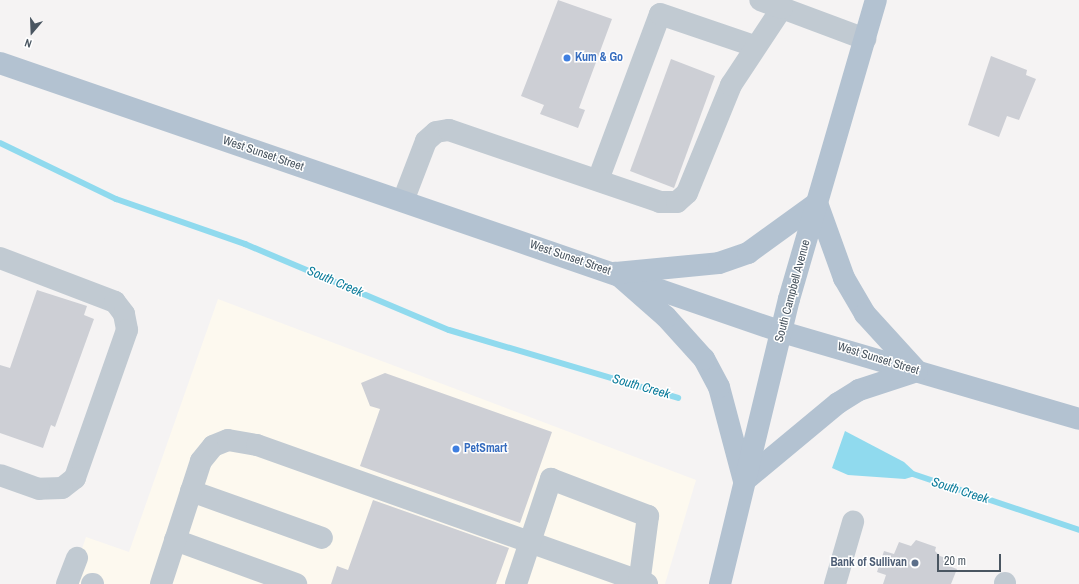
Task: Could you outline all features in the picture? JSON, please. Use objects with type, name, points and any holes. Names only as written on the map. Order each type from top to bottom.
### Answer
[{"type":"main road","name":"South Campbell Avenue","points":[[720,584],[744,481],[782,332],[876,0]]},
{"type":"main road","name":"West Sunset Street","points":[[0,63],[64,87],[616,273],[782,332],[1079,419]]},
{"type":"main road","points":[[818,203],[844,278],[865,314],[917,371],[859,390],[838,403],[744,481],[719,387],[704,359],[666,317],[616,273],[719,263],[748,253],[818,203]]},
{"type":"lane","points":[[760,0],[782,4],[865,39]]},
{"type":"lane","points":[[403,201],[426,141],[436,132],[449,130],[660,202],[677,202],[687,193],[731,85],[754,46],[782,4]]},
{"type":"lane","points":[[598,180],[660,14],[754,46]]},
{"type":"lane","points":[[0,258],[115,302],[124,314],[127,330],[76,478],[62,488],[40,489],[0,475]]},
{"type":"lane","points":[[161,584],[201,461],[213,446],[228,440],[257,446],[530,543],[642,583],[648,516],[551,479],[530,543],[516,584]]},
{"type":"lane","points":[[191,491],[322,538]]},
{"type":"lane","points":[[835,584],[852,522]]},
{"type":"lane","points":[[175,540],[296,584]]},
{"type":"lane","points":[[67,584],[77,558]]},
{"type":"shaded area","points":[[218,299],[696,480],[665,584],[70,584],[86,537],[129,552]]},
{"type":"water","points":[[845,431],[904,462],[918,475],[905,479],[848,475],[832,468]]},
{"type":"building","name":"Kum & Go","points":[[558,0],[612,19],[579,108],[585,110],[578,128],[540,114],[544,105],[521,96]]},
{"type":"building","points":[[991,56],[1027,70],[1026,75],[1036,79],[1019,120],[1007,116],[999,137],[968,125]]},
{"type":"building","points":[[671,59],[715,76],[674,188],[630,171]]},
{"type":"building","points":[[37,290],[87,306],[84,315],[94,319],[55,427],[51,425],[43,448],[0,433],[0,365],[10,368]]},
{"type":"building","name":"PetSmart","points":[[385,373],[552,432],[520,523],[360,466],[380,409],[370,406],[361,383]]},
{"type":"building","points":[[373,500],[509,548],[496,584],[331,584],[337,566],[348,570]]},
{"type":"building","name":"Bank of Sullivan","points":[[916,540],[936,547],[935,551],[940,556],[952,560],[949,566],[957,569],[951,584],[883,584],[886,575],[877,572],[884,551],[894,554],[899,542],[911,546]]},
{"type":"waterway","name":"South Creek","points":[[0,143],[116,199],[245,244],[449,330],[678,398]]},
{"type":"waterway","name":"South Creek","points":[[910,473],[1079,530]]},
{"type":"place","name":"Kum & Go","points":[[567,58]]},
{"type":"place","name":"PetSmart","points":[[456,449]]},
{"type":"place","name":"Bank of Sullivan","points":[[915,563]]}]
